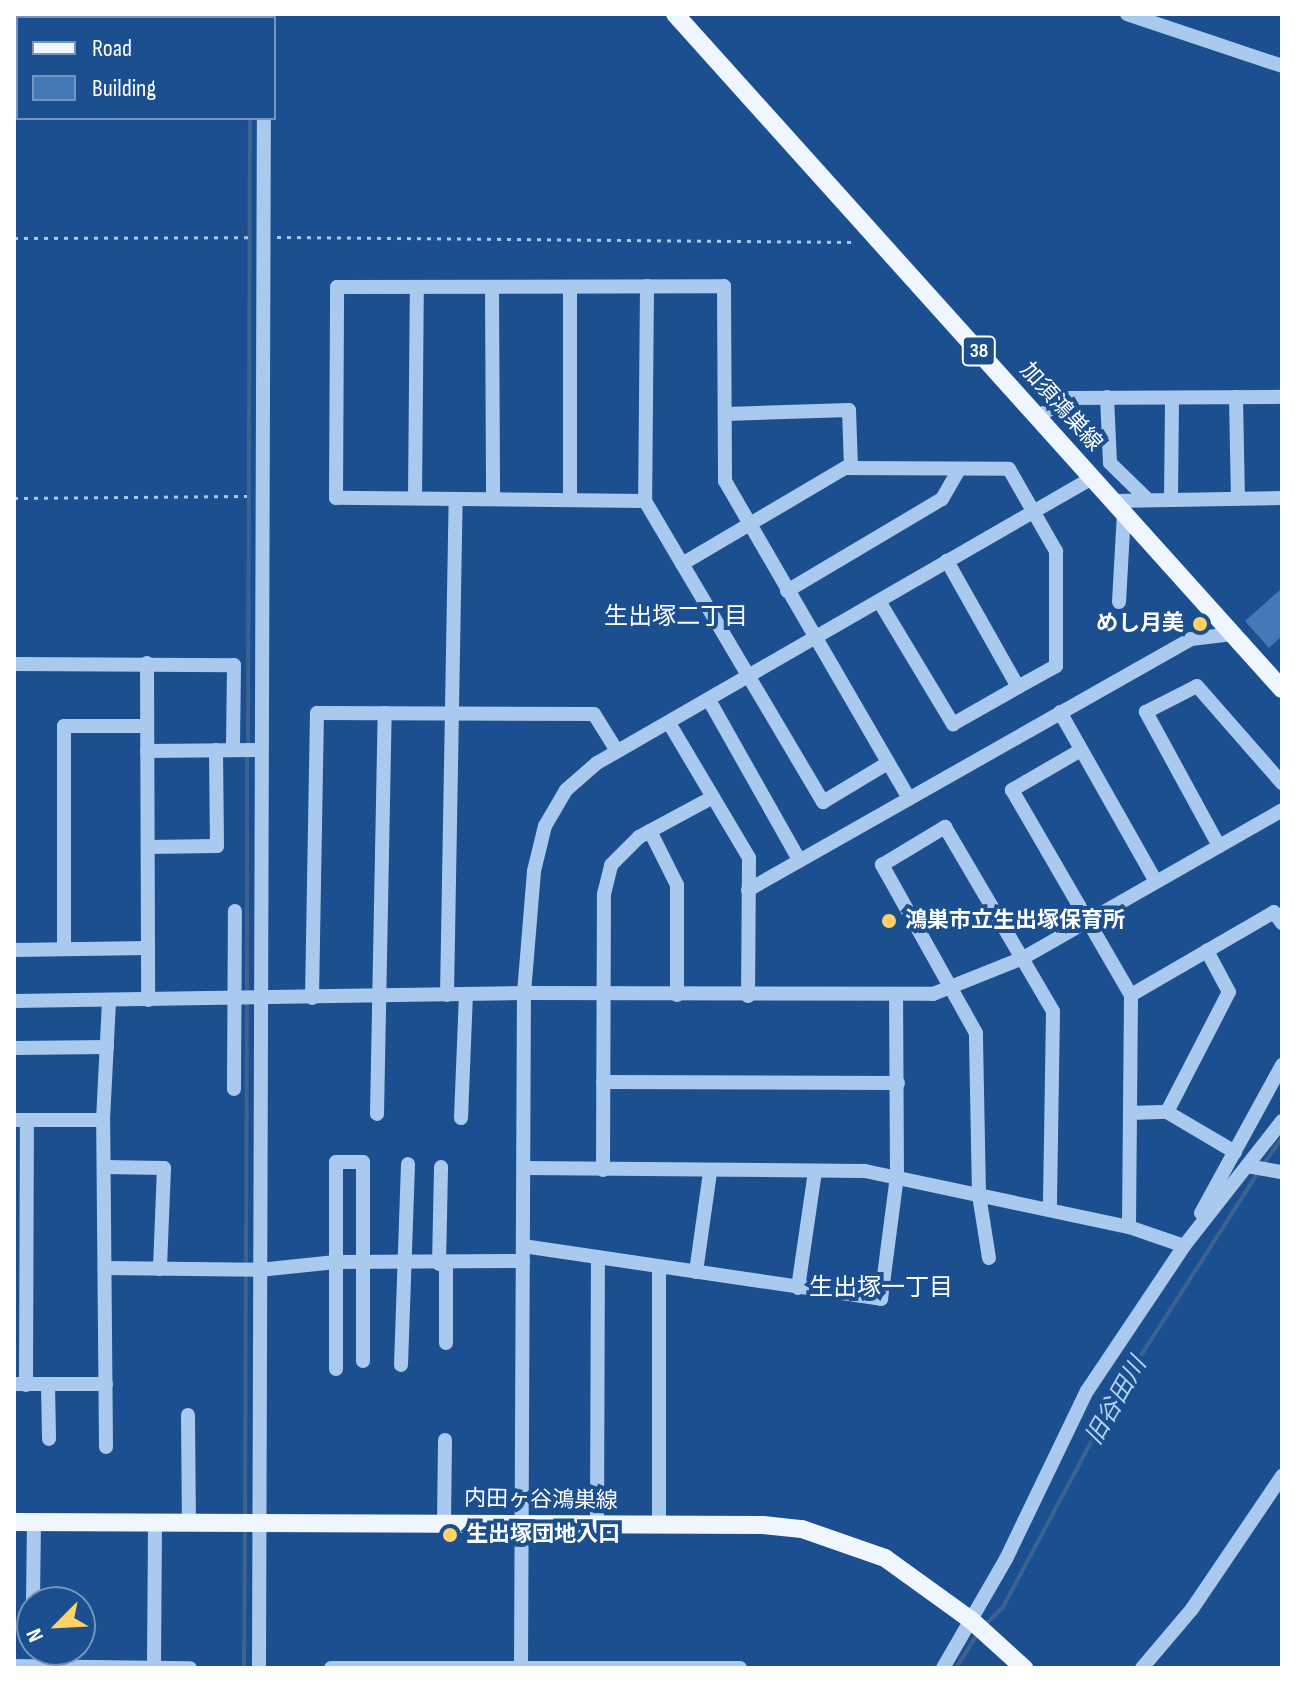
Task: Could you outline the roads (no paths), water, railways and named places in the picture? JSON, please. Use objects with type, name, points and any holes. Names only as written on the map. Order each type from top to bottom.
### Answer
[{"type":"main road","name":"加須鴻巣線","points":[[675,14],[1282,689]]},
{"type":"main road","name":"内田ヶ谷鴻巣線","points":[[14,1522],[763,1525],[837,1537],[895,1564],[971,1620],[1024,1668]]},
{"type":"street","points":[[1127,14],[1282,66]]},
{"type":"street","points":[[259,1668],[264,120]]},
{"type":"street","points":[[647,286],[645,501],[823,802],[888,763]]},
{"type":"street","points":[[645,501],[336,498],[337,287],[724,286],[725,481],[909,798]]},
{"type":"street","points":[[415,498],[417,287]]},
{"type":"street","points":[[570,287],[570,500]]},
{"type":"street","points":[[492,288],[493,499]]},
{"type":"street","points":[[1107,397],[1110,463],[1146,498]]},
{"type":"street","points":[[1236,397],[1238,498]]},
{"type":"street","points":[[1038,417],[1066,398],[1282,397]]},
{"type":"street","points":[[1171,498],[1172,398]]},
{"type":"street","points":[[725,414],[849,410],[851,468]]},
{"type":"street","points":[[682,564],[749,523],[851,468],[1009,469],[1056,551],[1056,666],[953,724],[879,601]]},
{"type":"street","points":[[787,591],[942,499],[959,469]]},
{"type":"street","points":[[521,1667],[524,993],[534,871],[545,826],[566,790],[617,751],[1092,478]]},
{"type":"street","points":[[1119,602],[1119,507],[1146,498],[1282,498]]},
{"type":"street","points":[[447,995],[456,499]]},
{"type":"street","points":[[947,561],[1018,687]]},
{"type":"street","points":[[748,890],[1191,639],[1233,634]]},
{"type":"street","points":[[147,663],[148,1000]]},
{"type":"street","points":[[14,664],[234,665],[233,750]]},
{"type":"street","points":[[1219,846],[1146,712],[1197,686],[1282,783]]},
{"type":"street","points":[[709,700],[799,860]]},
{"type":"street","points":[[1060,712],[1156,882]]},
{"type":"street","points":[[312,998],[317,713],[594,714],[617,751]]},
{"type":"street","points":[[377,1114],[382,997],[385,713]]},
{"type":"street","points":[[669,723],[749,858],[748,996]]},
{"type":"street","points":[[64,949],[64,726],[147,726]]},
{"type":"street","points":[[148,847],[217,846],[216,750]]},
{"type":"street","points":[[147,751],[261,750]]},
{"type":"street","points":[[1081,750],[1012,790],[1131,995],[1129,1227]]},
{"type":"street","points":[[603,1170],[604,894],[611,865],[650,831],[713,797]]},
{"type":"street","points":[[14,1001],[109,1002],[524,993],[896,998],[954,990],[1023,958],[1282,810]]},
{"type":"street","points":[[989,1258],[979,1195],[976,1033],[882,865],[945,827],[1053,1011],[1050,1210]]},
{"type":"street","points":[[650,831],[677,885],[677,995]]},
{"type":"street","points":[[234,1089],[235,911]]},
{"type":"street","points":[[1131,995],[1274,912],[1282,923]]},
{"type":"street","points":[[14,950],[148,948]]},
{"type":"street","points":[[1167,1112],[1229,992],[1207,951]]},
{"type":"street","points":[[461,1118],[466,994]]},
{"type":"street","points":[[105,1268],[259,1270],[362,1261],[405,1265],[443,1264],[523,1254],[598,1257],[881,1299],[897,1176],[896,998]]},
{"type":"street","points":[[106,1447],[103,1120],[109,1002]]},
{"type":"street","points":[[14,1048],[107,1047]]},
{"type":"street","points":[[1184,1246],[1282,1065]]},
{"type":"street","points":[[603,1082],[898,1083]]},
{"type":"street","points":[[1130,1113],[1167,1112],[1235,1152]]},
{"type":"street","points":[[103,1120],[21,1120],[20,1384],[106,1384]]},
{"type":"street","points":[[943,1668],[971,1620],[1087,1391],[1184,1246],[1282,1121]]},
{"type":"street","points":[[336,1369],[336,1162],[363,1162],[363,1361]]},
{"type":"street","points":[[401,1365],[408,1164]]},
{"type":"street","points":[[1247,1166],[1282,1172]]},
{"type":"street","points":[[104,1167],[164,1168],[160,1269]]},
{"type":"street","points":[[441,1167],[446,1343]]},
{"type":"street","points":[[524,1168],[710,1173],[815,1171],[897,1176],[1129,1227],[1184,1246]]},
{"type":"street","points":[[798,1288],[815,1171]]},
{"type":"street","points":[[696,1272],[710,1173]]},
{"type":"street","points":[[597,1525],[598,1257]]},
{"type":"street","points":[[659,1267],[659,1526]]},
{"type":"street","points":[[48,1385],[49,1439]]},
{"type":"street","points":[[188,1415],[189,1523]]},
{"type":"street","points":[[444,1523],[445,1440]]},
{"type":"street","points":[[1142,1668],[1192,1609],[1282,1476]]},
{"type":"street","points":[[33,1586],[34,1522]]},
{"type":"street","points":[[154,1668],[155,1523]]},
{"type":"street","points":[[14,1666],[190,1668]]},
{"type":"street","points":[[331,1668],[740,1668]]},
{"type":"waterway","points":[[248,746],[250,120]]},
{"type":"waterway","points":[[247,754],[247,994]]},
{"type":"waterway","points":[[246,1266],[247,1002]]},
{"type":"waterway","name":"旧谷田川","points":[[1263,1165],[1282,1138]]},
{"type":"waterway","name":"旧谷田川","points":[[984,1626],[1003,1607],[1119,1390],[1258,1173]]},
{"type":"waterway","points":[[245,1518],[246,1274]]},
{"type":"waterway","points":[[244,1668],[245,1526]]},
{"type":"waterway","name":"旧谷田川","points":[[956,1668],[978,1633]]},
{"type":"place","name":"めし月美","points":[[1200,624]]},
{"type":"place","name":"鴻巣市立生出塚保育所","points":[[889,921]]},
{"type":"place","name":"生出塚団地入口","points":[[450,1535]]},
{"type":"district","name":"生出塚二丁目","points":[[676,617]]},
{"type":"district","name":"生出塚一丁目","points":[[881,1288]]}]
